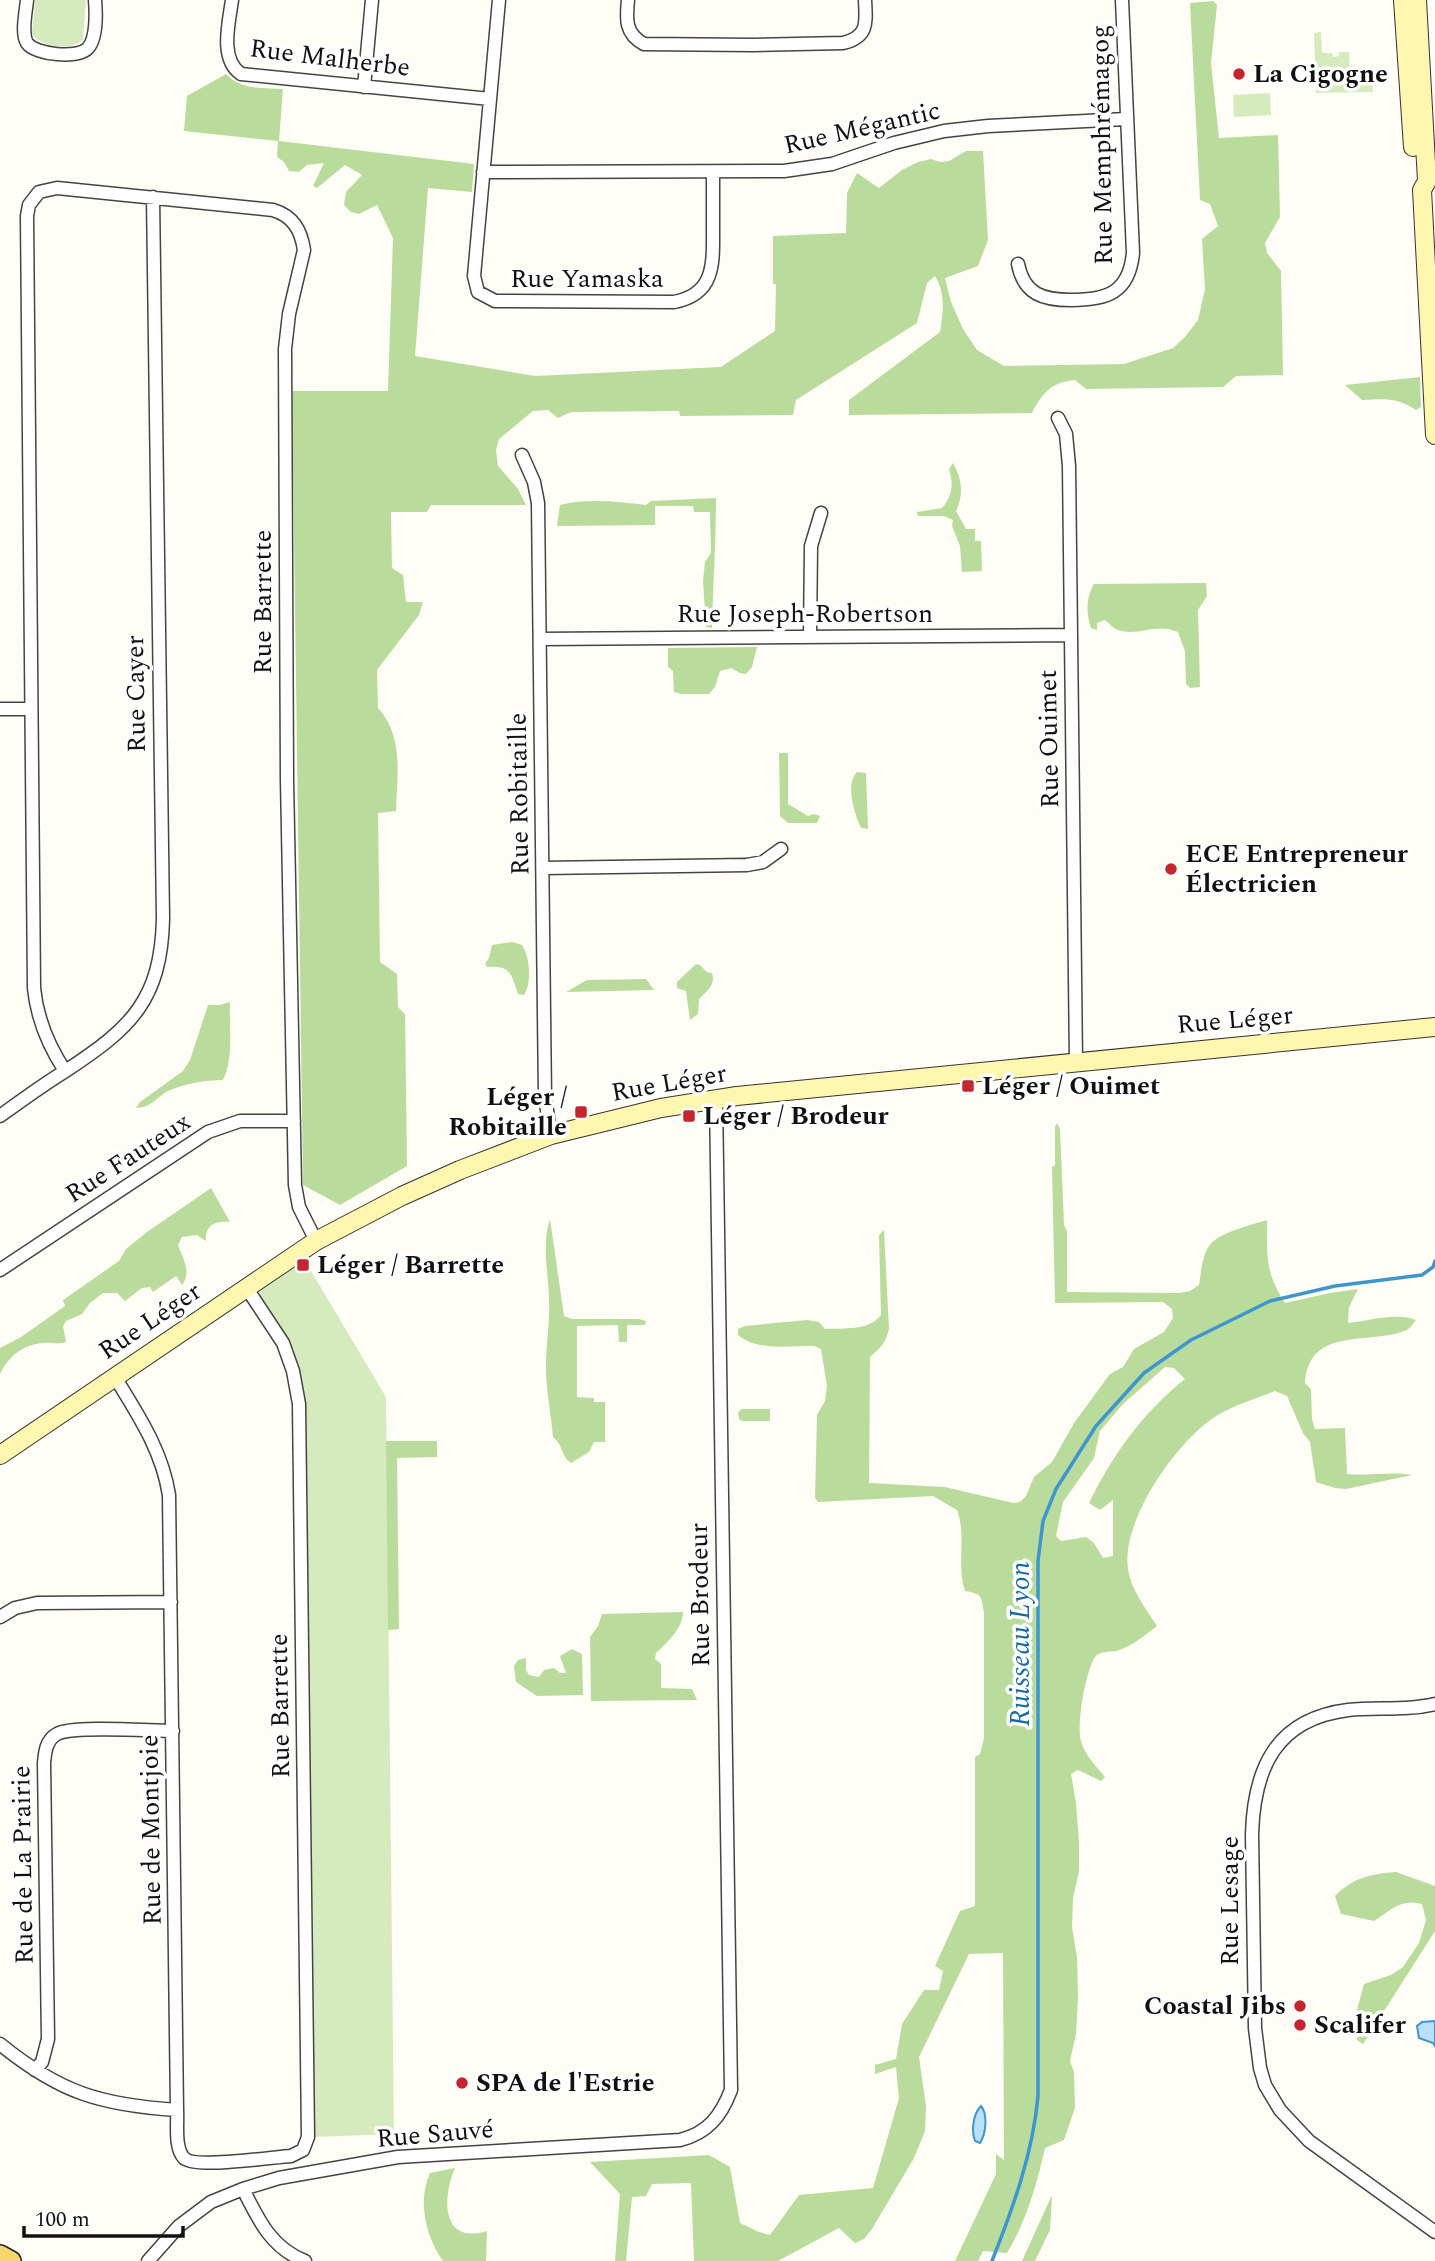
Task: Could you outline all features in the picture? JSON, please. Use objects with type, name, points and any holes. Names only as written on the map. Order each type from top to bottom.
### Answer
[{"type":"main road","points":[[0,2255],[11,2261]]},
{"type":"street","points":[[27,0],[25,32],[29,46],[45,52],[71,55],[80,54],[88,48],[92,40],[95,0]]},
{"type":"street","name":"Rue Malherbe","points":[[232,0],[228,45],[230,63],[234,69],[251,76],[490,99]]},
{"type":"street","points":[[364,87],[372,0]]},
{"type":"street","name":"Rue Yamaska","points":[[499,0],[474,276],[478,292],[495,301],[537,303],[686,300],[696,293],[710,275],[713,266],[713,172]]},
{"type":"street","points":[[628,0],[626,19],[629,30],[634,39],[643,44],[753,46],[853,41],[865,26],[865,0]]},
{"type":"street","name":"Rue Memphrémagog","points":[[1018,264],[1029,287],[1043,298],[1052,300],[1099,299],[1123,285],[1132,265],[1122,0]]},
{"type":"street","points":[[1403,0],[1415,183],[1428,190]]},
{"type":"street","points":[[1417,0],[1428,190],[1435,435]]},
{"type":"street","name":"Rue Mégantic","points":[[483,172],[784,171],[818,167],[919,136],[954,130],[1126,119]]},
{"type":"street","name":"Rue Barrette","points":[[31,709],[29,205],[39,191],[57,188],[264,208],[282,213],[295,224],[304,250],[286,333],[284,391],[287,794],[296,1198],[303,1219],[316,1241]]},
{"type":"street","name":"Rue Cayer","points":[[0,1116],[116,1035],[139,1009],[158,970],[162,946],[153,197]]},
{"type":"street","name":"Rue Ouimet","points":[[1058,418],[1066,434],[1068,447],[1076,1062]]},
{"type":"street","name":"Rue Robitaille","points":[[522,455],[534,482],[538,503],[545,1098],[551,1135]]},
{"type":"street","points":[[810,637],[811,546],[821,513]]},
{"type":"street","name":"Rue Joseph-Robertson","points":[[540,639],[1071,635]]},
{"type":"street","points":[[0,709],[31,709],[34,995],[39,1020],[65,1071]]},
{"type":"street","points":[[543,868],[747,866],[763,862],[780,849]]},
{"type":"street","name":"Rue Léger","points":[[0,1455],[316,1241],[402,1195],[551,1135],[661,1108],[716,1099],[1435,1027]]},
{"type":"street","name":"Rue Brodeur","points":[[716,1099],[731,2090]]},
{"type":"street","name":"Rue Fauteux","points":[[0,1270],[208,1132],[240,1121],[294,1121]]},
{"type":"street","name":"Rue Barrette","points":[[246,1287],[282,1343],[293,1371],[299,1404],[308,2137]]},
{"type":"street","name":"Rue de Montjoie","points":[[115,1377],[146,1427],[166,1476],[170,1515],[177,2110],[180,2152],[183,2158],[195,2163],[291,2156],[303,2150],[308,2137]]},
{"type":"street","points":[[0,1617],[15,1608],[37,1603],[171,1602]]},
{"type":"street","name":"Rue Lesage","points":[[1435,1704],[1336,1712],[1298,1727],[1279,1744],[1262,1769],[1253,1802],[1252,1844],[1255,2028],[1265,2085],[1279,2110],[1309,2141],[1435,2232]]},
{"type":"street","name":"Rue de La Prairie","points":[[35,2070],[42,2062],[48,2039],[44,1763],[48,1742],[56,1735],[77,1730],[173,1731]]},
{"type":"street","points":[[0,2044],[35,2070],[73,2092],[93,2099],[177,2110]]},
{"type":"street","name":"Rue Sauvé","points":[[148,2261],[167,2238],[197,2211],[243,2189],[304,2173],[398,2157],[680,2140],[708,2128],[724,2106],[731,2090]]},
{"type":"street","points":[[243,2189],[272,2239],[290,2254],[305,2261]]},
{"type":"green space","points":[[35,0],[86,0],[83,40],[72,46],[56,46],[36,38],[32,34]]},
{"type":"green space","points":[[1213,1],[1217,5],[1211,63],[1219,138],[1278,135],[1280,217],[1265,243],[1267,253],[1281,271],[1283,375],[1236,376],[1223,387],[1086,389],[1075,380],[1067,381],[1049,390],[1032,413],[849,415],[849,400],[940,332],[942,297],[935,276],[927,283],[917,323],[796,400],[793,415],[680,416],[679,411],[571,412],[558,418],[548,410],[533,411],[499,439],[496,450],[498,466],[518,489],[526,505],[431,505],[427,512],[391,512],[392,568],[403,575],[406,602],[423,602],[419,615],[377,670],[378,708],[392,731],[398,770],[396,811],[378,813],[380,962],[397,974],[398,1007],[405,1014],[407,1166],[340,1205],[303,1185],[292,391],[388,391],[393,238],[377,205],[359,214],[351,212],[344,205],[346,192],[362,175],[345,165],[317,188],[313,186],[324,163],[307,165],[299,172],[289,171],[277,157],[278,141],[184,131],[187,96],[226,74],[245,86],[283,89],[279,141],[474,164],[472,192],[428,188],[415,356],[535,376],[721,367],[775,331],[773,236],[846,233],[847,193],[857,173],[879,188],[902,170],[918,162],[931,159],[949,161],[966,151],[983,151],[988,240],[978,266],[945,278],[951,302],[963,329],[977,350],[1004,366],[1124,364],[1173,348],[1198,320],[1205,289],[1202,239],[1218,226],[1210,204],[1200,200],[1190,3]]},
{"type":"green space","points":[[1321,32],[1322,53],[1332,53],[1333,57],[1339,56],[1339,52],[1349,52],[1350,82],[1372,81],[1373,92],[1316,93],[1314,33]]},
{"type":"green space","points":[[1270,93],[1271,115],[1234,117],[1233,95]]},
{"type":"green space","points":[[1420,377],[1421,407],[1416,410],[1396,401],[1362,400],[1345,385]]},
{"type":"green space","points":[[953,463],[961,487],[956,511],[966,529],[975,529],[975,541],[981,541],[982,571],[962,572],[960,546],[952,526],[953,520],[944,516],[918,516],[917,512],[942,508],[945,504],[951,490],[949,469]]},
{"type":"green space","points":[[716,498],[712,628],[706,627],[703,581],[705,562],[711,553],[710,512],[694,512],[693,506],[655,506],[655,525],[557,526],[560,505],[571,503],[603,501],[646,505],[651,501]]},
{"type":"green space","points":[[1206,583],[1207,596],[1198,610],[1200,687],[1190,688],[1186,684],[1185,651],[1178,632],[1162,628],[1126,632],[1116,629],[1105,620],[1097,623],[1097,630],[1091,628],[1088,606],[1089,594],[1094,584]]},
{"type":"green space","points":[[757,647],[752,667],[746,674],[731,668],[720,671],[715,687],[709,694],[674,692],[673,671],[668,667],[668,648]]},
{"type":"green space","points":[[779,753],[788,753],[788,804],[808,816],[820,816],[817,823],[788,823],[780,816]]},
{"type":"green space","points":[[857,772],[866,773],[868,829],[861,828],[852,799],[853,777]]},
{"type":"green space","points":[[512,942],[522,945],[527,956],[529,977],[524,995],[518,994],[506,969],[487,967],[485,964],[492,945]]},
{"type":"green space","points":[[696,964],[712,973],[713,981],[699,999],[698,1014],[690,1020],[686,991],[677,988],[677,982]]},
{"type":"green space","points":[[646,979],[654,990],[566,992],[587,980]]},
{"type":"green space","points":[[230,1002],[230,1052],[223,1080],[179,1087],[166,1092],[149,1105],[136,1108],[140,1102],[183,1071],[190,1060],[208,1005]]},
{"type":"green space","points":[[1057,1123],[1060,1129],[1064,1225],[1067,1231],[1067,1292],[1190,1291],[1199,1285],[1205,1255],[1214,1241],[1236,1230],[1267,1220],[1268,1263],[1278,1292],[1285,1303],[1358,1289],[1349,1307],[1348,1323],[1391,1317],[1416,1320],[1404,1331],[1329,1345],[1317,1353],[1309,1365],[1305,1383],[1311,1389],[1315,1429],[1345,1428],[1347,1474],[1412,1475],[1346,1489],[1316,1482],[1310,1442],[1303,1433],[1287,1396],[1275,1391],[1223,1412],[1200,1428],[1169,1463],[1142,1506],[1128,1549],[1128,1569],[1136,1592],[1157,1626],[1127,1647],[1095,1657],[1085,1685],[1080,1733],[1085,1751],[1105,1777],[1101,1781],[1078,1770],[1071,1774],[1079,1842],[1079,1871],[1073,1898],[1072,1927],[1077,1957],[1078,1997],[1076,2034],[1070,2061],[1074,2072],[1075,2108],[1064,2140],[1045,2148],[1030,2202],[1007,2253],[983,2251],[978,2261],[955,2261],[996,2174],[996,2154],[1004,2160],[1003,1953],[969,1954],[919,2057],[926,2106],[925,2131],[914,2158],[864,2239],[855,2243],[839,2228],[778,2261],[694,2261],[691,2183],[652,2184],[646,2196],[632,2197],[626,2261],[615,2261],[620,2194],[590,2162],[709,2155],[730,2167],[740,2223],[770,2235],[799,2195],[873,2188],[899,2098],[896,2067],[875,2074],[875,2065],[896,2059],[902,2024],[924,1990],[939,1990],[943,1971],[935,1966],[960,1911],[975,1906],[975,1757],[980,1754],[984,1738],[984,1613],[980,1597],[965,1591],[962,1581],[961,1530],[957,1510],[933,1496],[818,1502],[815,1498],[817,1415],[825,1401],[827,1386],[821,1349],[814,1346],[764,1346],[745,1340],[738,1335],[738,1329],[807,1320],[819,1322],[825,1329],[848,1328],[870,1324],[876,1320],[881,1315],[879,1235],[884,1230],[889,1329],[882,1345],[870,1357],[869,1483],[945,1487],[1013,1503],[1020,1502],[1026,1496],[1034,1477],[1052,1462],[1074,1423],[1110,1374],[1123,1367],[1134,1349],[1164,1332],[1173,1318],[1172,1309],[1163,1302],[1055,1303],[1052,1167],[1055,1165]],"holes":[[[1165,1367],[1174,1368],[1185,1379],[1142,1420],[1108,1468],[1089,1503],[1100,1510],[1113,1500],[1113,1556],[1103,1558],[1094,1543],[1086,1537],[1061,1541],[1056,1536],[1063,1502],[1094,1458],[1100,1431],[1123,1404]]]},
{"type":"green space","points":[[211,1188],[230,1222],[212,1225],[207,1231],[206,1241],[197,1235],[182,1237],[178,1245],[186,1275],[182,1285],[176,1276],[153,1292],[150,1287],[142,1288],[125,1301],[117,1293],[103,1293],[90,1303],[82,1314],[66,1321],[63,1326],[66,1342],[36,1344],[23,1349],[12,1357],[0,1374],[0,1348],[21,1337],[65,1306],[63,1300],[119,1261],[126,1249],[147,1232]]},
{"type":"green space","points":[[550,1219],[564,1316],[572,1319],[646,1321],[645,1325],[627,1325],[627,1342],[619,1342],[618,1325],[577,1326],[577,1397],[605,1402],[605,1442],[594,1442],[589,1452],[571,1463],[553,1437],[547,1384],[549,1291],[546,1249]]},
{"type":"green space","points":[[305,1261],[386,1397],[394,2134],[315,2137],[305,1411],[298,1370],[260,1295],[262,1290]]},
{"type":"green space","points":[[741,1409],[770,1409],[770,1421],[742,1421],[738,1413]]},
{"type":"green space","points":[[386,1441],[437,1441],[437,1457],[397,1458],[399,1629],[388,1630]]},
{"type":"green space","points":[[683,1612],[677,1629],[656,1653],[655,1659],[661,1664],[661,1688],[692,1689],[697,1700],[591,1701],[590,1637],[602,1614]]},
{"type":"green space","points":[[572,1649],[582,1654],[583,1695],[537,1696],[516,1682],[514,1666],[518,1660],[526,1658],[529,1675],[539,1677],[544,1670],[554,1668],[560,1673],[566,1673],[560,1656]]},
{"type":"green space","points":[[1396,1872],[1435,1886],[1435,1931],[1363,2044],[1357,2040],[1356,2014],[1364,1984],[1391,1975],[1403,1967],[1419,1943],[1426,1920],[1422,1904],[1415,1903],[1396,1906],[1374,1921],[1341,1914],[1335,1896],[1363,1878]]},
{"type":"green space","points":[[455,2168],[448,2192],[449,2216],[453,2225],[461,2231],[472,2234],[487,2231],[486,2261],[443,2261],[428,2230],[424,2195],[430,2173]]},
{"type":"green space","points":[[1052,2195],[1050,2230],[1035,2261],[1022,2261]]},
{"type":"water","points":[[1435,2021],[1435,2046],[1419,2038],[1417,2026],[1422,2022]]},
{"type":"water","points":[[981,2106],[985,2114],[985,2124],[980,2143],[975,2141],[973,2128],[976,2113]]},
{"type":"waterway","name":"Ruisseau Lyon","points":[[992,2261],[1027,2159],[1038,2096],[1038,1561],[1043,1521],[1056,1489],[1096,1426],[1144,1373],[1191,1340],[1270,1301],[1335,1286],[1422,1275],[1433,1267],[1435,1261]]},
{"type":"place","name":"La Cigogne","points":[[1239,74]]},
{"type":"place","name":"ECE Entrepreneur Électricien","points":[[1171,869]]},
{"type":"place","name":"Léger / Ouimet","points":[[968,1086]]},
{"type":"place","name":"Léger / Robitaille","points":[[581,1112]]},
{"type":"place","name":"Léger / Brodeur","points":[[689,1116]]},
{"type":"place","name":"Léger / Barrette","points":[[303,1265]]},
{"type":"place","name":"Coastal Jibs","points":[[1300,2006]]},
{"type":"place","name":"Scalifer","points":[[1300,2025]]},
{"type":"place","name":"SPA de l'Estrie","points":[[462,2083]]}]
